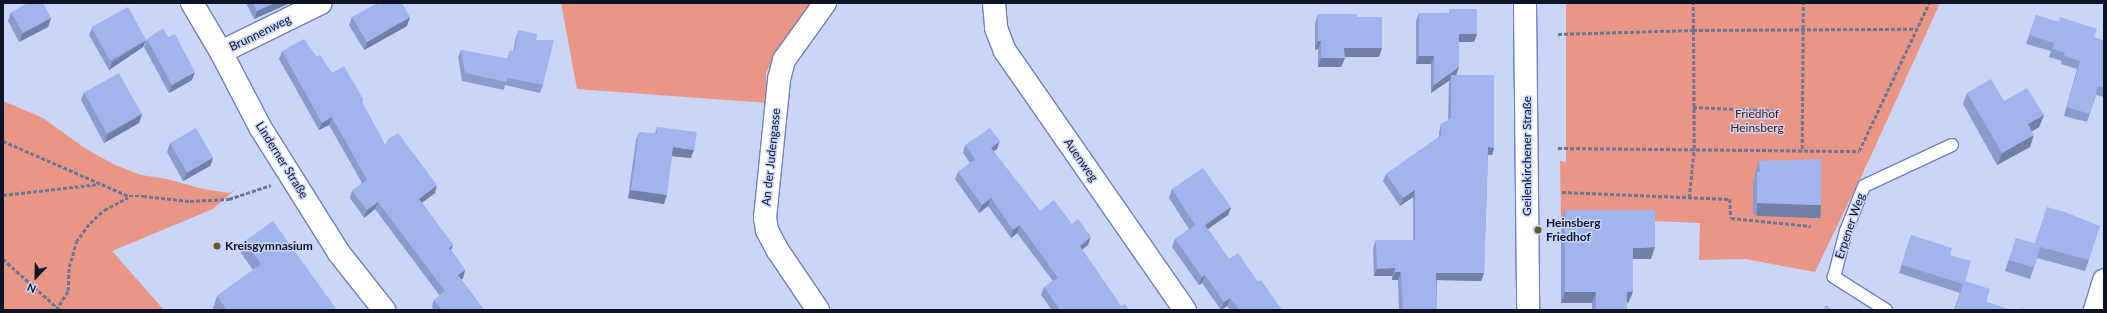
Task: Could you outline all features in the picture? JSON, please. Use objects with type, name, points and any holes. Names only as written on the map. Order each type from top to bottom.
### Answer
[{"type":"street","name":"Linderner Straße","points":[[192,3],[221,52],[260,127],[339,253],[384,310]]},
{"type":"street","name":"Brunnenweg","points":[[221,52],[321,3]]},
{"type":"street","name":"An der Judengasse","points":[[818,310],[778,251],[767,230],[765,218],[779,80],[784,60],[825,3]]},
{"type":"street","name":"Auenweg","points":[[994,3],[996,28],[1005,51],[1185,310]]},
{"type":"street","name":"Geilenkirchener Straße","points":[[1525,3],[1528,310]]},
{"type":"street","points":[[2095,310],[2104,280]]},
{"type":"lane","name":"Erpener Weg","points":[[1886,310],[1834,277],[1846,231],[1864,186],[1952,145]]},
{"type":"path","points":[[1689,198],[1694,149],[1693,3]]},
{"type":"path","points":[[1802,149],[1803,3]]},
{"type":"path","points":[[1558,148],[1802,149],[1859,151],[1929,3]]},
{"type":"path","points":[[1558,34],[1693,30],[1916,29]]},
{"type":"path","points":[[1693,107],[1779,110]]},
{"type":"path","points":[[3,141],[129,196],[144,196],[190,201],[229,199],[292,177]]},
{"type":"path","points":[[3,195],[99,184]]},
{"type":"path","points":[[1562,192],[1730,200],[1732,218],[1810,226]]},
{"type":"path","points":[[3,259],[58,309],[68,291],[69,267],[76,242],[90,223],[104,210],[129,196]]},
{"type":"green space","points":[[561,3],[813,3],[789,34],[773,58],[766,73],[767,103],[577,89]]},
{"type":"green space","name":"Friedhof Heinsberg","points":[[1566,3],[1940,3],[1870,158],[1815,272],[1745,259],[1699,260],[1700,223],[1651,221],[1561,222],[1560,161],[1566,162]]},
{"type":"green space","points":[[3,101],[43,118],[86,149],[115,165],[141,175],[167,179],[203,189],[229,193],[237,188],[213,209],[112,251],[164,310],[3,310]]},
{"type":"building","points":[[28,3],[43,3],[51,18],[23,33],[11,12]]},
{"type":"building","points":[[253,3],[275,3],[257,11]]},
{"type":"building","points":[[377,3],[380,5],[384,3],[402,3],[410,17],[367,42],[352,17]]},
{"type":"building","points":[[128,7],[146,40],[110,61],[91,27]]},
{"type":"building","points":[[1450,9],[1477,9],[1477,34],[1459,34],[1459,67],[1434,85],[1434,56],[1419,56],[1419,13],[1450,13]]},
{"type":"building","points":[[1318,14],[1357,14],[1357,17],[1382,17],[1382,48],[1344,48],[1345,58],[1321,58],[1321,41],[1318,41]]},
{"type":"building","points":[[2036,15],[2059,22],[2060,17],[2097,29],[2094,37],[2104,41],[2104,88],[2098,86],[2090,114],[2067,107],[2080,61],[2064,56],[2065,53],[2052,49],[2054,43],[2029,35]]},
{"type":"building","points":[[163,28],[168,37],[175,34],[195,72],[172,85],[147,39]]},
{"type":"building","points":[[519,30],[537,34],[536,40],[554,40],[543,85],[508,78],[506,82],[465,73],[461,50],[508,59],[510,51],[514,52]]},
{"type":"building","points":[[304,39],[317,57],[320,55],[332,73],[344,66],[363,99],[361,100],[385,145],[388,139],[398,133],[437,185],[419,199],[453,245],[449,248],[465,270],[458,275],[484,310],[442,310],[434,300],[445,291],[378,202],[367,210],[352,191],[367,180],[332,117],[322,123],[282,51]]},
{"type":"building","points":[[119,73],[142,114],[107,133],[84,92]]},
{"type":"building","points":[[1451,75],[1494,75],[1494,148],[1488,147],[1484,273],[1436,273],[1437,310],[1403,310],[1401,272],[1395,272],[1395,268],[1377,269],[1376,240],[1415,240],[1415,190],[1403,198],[1386,174],[1441,136],[1441,124],[1451,118]]},
{"type":"building","points":[[1991,79],[2004,101],[2027,88],[2044,115],[2028,124],[2034,135],[2002,153],[1967,93]]},
{"type":"building","points":[[657,127],[697,132],[694,150],[673,147],[667,195],[631,190],[639,132],[657,134]]},
{"type":"building","points":[[196,128],[213,157],[187,172],[170,143]]},
{"type":"building","points":[[990,128],[1000,141],[991,148],[1040,211],[1054,200],[1072,224],[1078,219],[1091,237],[1080,246],[1121,306],[1125,304],[1129,310],[1060,310],[1044,287],[1058,278],[1020,225],[1013,230],[991,198],[982,205],[958,172],[975,159],[965,145]]},
{"type":"building","points":[[1821,159],[1821,205],[1757,203],[1757,172],[1760,172],[1759,161]]},
{"type":"building","points":[[1203,168],[1231,207],[1205,225],[1229,259],[1238,253],[1258,282],[1261,280],[1282,310],[1239,310],[1230,298],[1224,302],[1205,275],[1202,277],[1175,239],[1195,225],[1172,189]]},
{"type":"building","points":[[2047,207],[2062,211],[2100,226],[2089,260],[2040,247],[2034,268],[2009,260],[2016,238],[2035,244]]},
{"type":"building","points":[[1565,210],[1655,210],[1655,247],[1633,248],[1633,292],[1627,292],[1627,310],[1596,310],[1596,292],[1565,292]]},
{"type":"building","points":[[273,221],[337,310],[227,310],[217,296],[261,264],[245,241]]},
{"type":"building","points":[[1911,235],[1952,248],[1950,255],[1971,261],[1965,281],[1990,289],[1986,302],[2011,310],[1955,310],[1963,284],[1902,265]]},
{"type":"building","points":[[1826,305],[1833,310],[1823,310]]},
{"type":"place","name":"Heinsberg Friedhof","points":[[1538,230]]},
{"type":"place","name":"Kreisgymnasium","points":[[217,246]]}]
